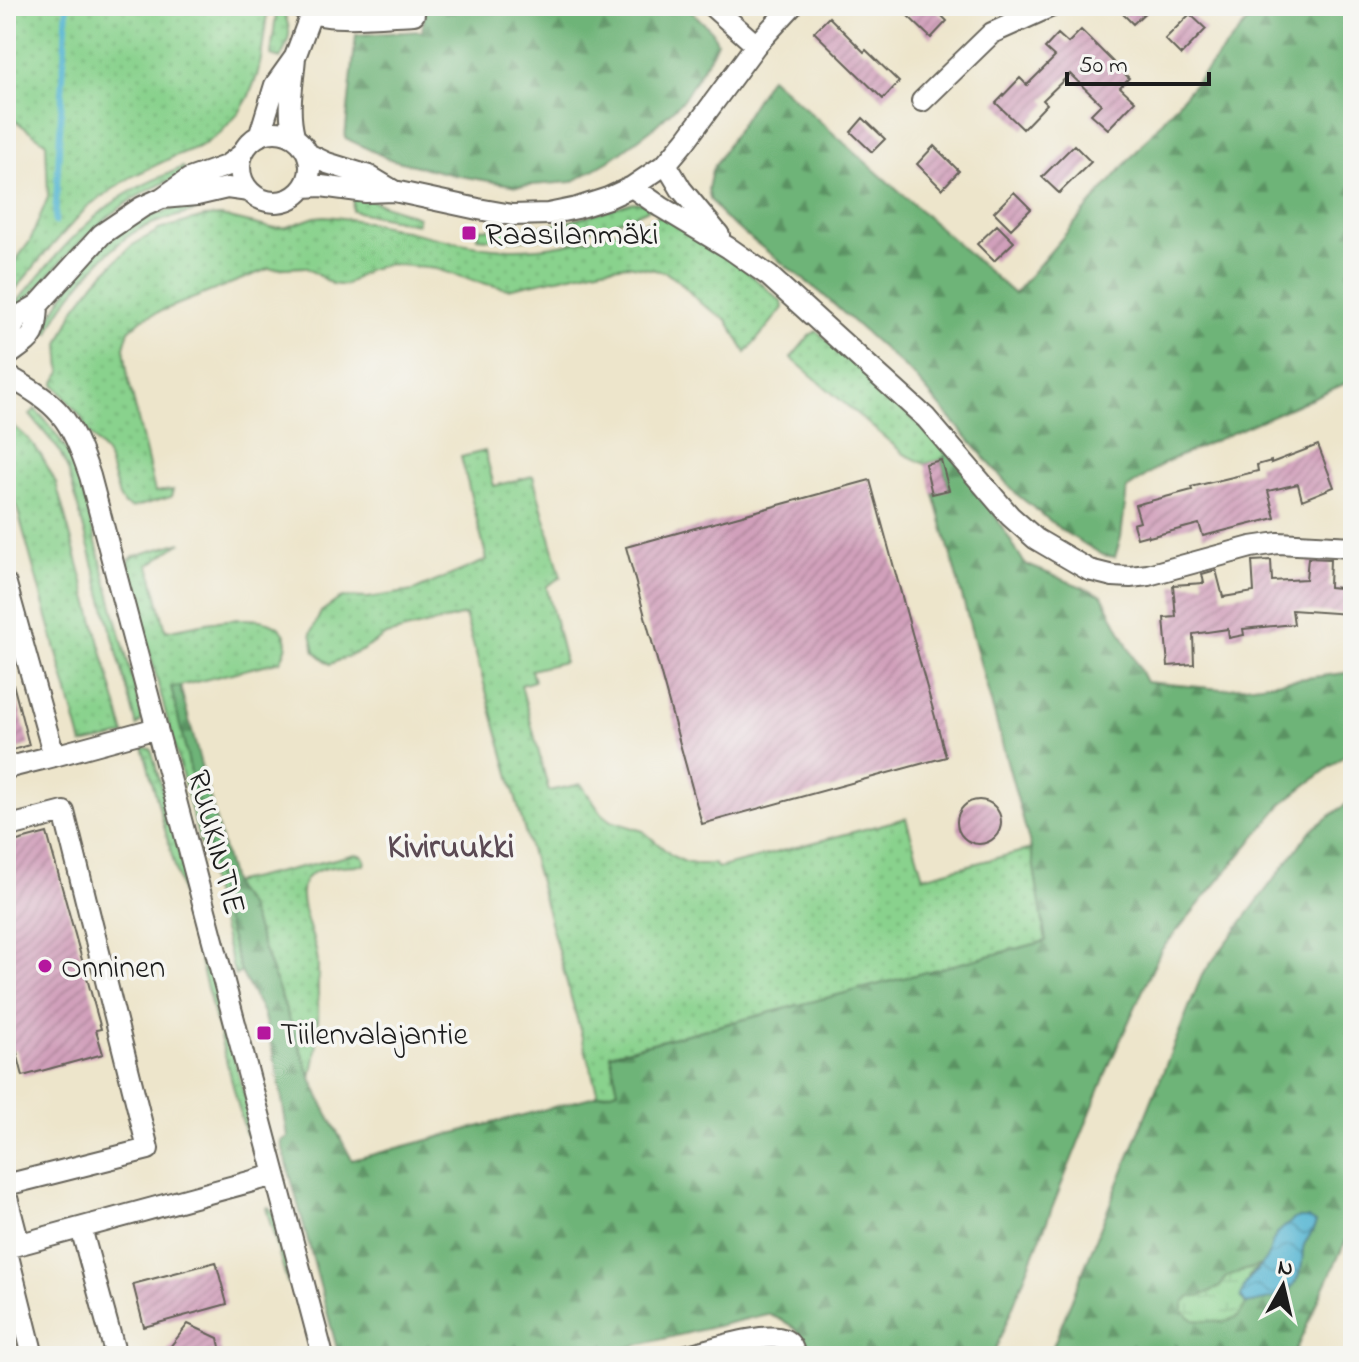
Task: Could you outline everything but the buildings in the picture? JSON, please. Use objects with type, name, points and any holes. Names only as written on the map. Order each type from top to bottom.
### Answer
[{"type":"street","points":[[712,6],[756,45]]},
{"type":"street","points":[[304,187],[394,191],[512,215],[548,214],[608,198],[632,187],[666,164],[756,45],[792,6]]},
{"type":"street","points":[[922,101],[992,33],[1052,6]]},
{"type":"street","points":[[294,136],[290,111],[295,57],[308,9],[335,17],[414,14]]},
{"type":"street","points":[[260,134],[275,85],[295,57]]},
{"type":"street","points":[[6,339],[19,316],[38,305],[102,234],[189,179],[226,166],[260,134],[277,131],[294,136],[308,154],[310,171],[304,187],[290,199],[273,202],[256,197],[249,191],[240,174],[241,155]]},
{"type":"street","points":[[308,154],[369,176],[394,191]]},
{"type":"street","points":[[666,164],[681,189],[729,248]]},
{"type":"street","points":[[632,187],[729,248],[778,285],[926,418],[1010,516],[1036,539],[1089,570],[1130,577],[1278,543],[1353,547]]},
{"type":"street","points":[[162,198],[227,188],[249,191]]},
{"type":"street","points":[[6,357],[31,337],[37,328],[38,305]]},
{"type":"street","name":"RUUKINTIE","points":[[6,375],[38,392],[58,409],[79,445],[90,476],[323,1356]]},
{"type":"street","points":[[6,584],[54,756]]},
{"type":"street","points":[[6,768],[157,728]]},
{"type":"street","points":[[6,827],[64,812],[148,1149],[6,1185]]},
{"type":"street","points":[[10,1247],[275,1175]]},
{"type":"street","points":[[6,1194],[10,1247],[33,1356]]},
{"type":"street","points":[[81,1228],[116,1356]]},
{"type":"street","points":[[684,1356],[760,1337],[783,1338],[792,1345],[795,1356]]},
{"type":"green space","points":[[6,6],[268,6],[257,76],[239,113],[203,145],[131,177],[88,206],[6,301],[6,274],[30,241],[48,197],[46,143],[6,114]]},
{"type":"green space","points":[[277,6],[281,6],[289,33],[280,59],[271,55]]},
{"type":"green space","points":[[421,6],[686,6],[712,31],[717,42],[683,100],[653,128],[609,161],[572,182],[518,186],[389,159],[345,138],[356,35],[422,31],[425,12]]},
{"type":"green space","points":[[1261,6],[1353,6],[1353,380],[1166,462],[1127,489],[1121,537],[1115,557],[1103,555],[1064,532],[1015,493],[914,376],[821,293],[724,218],[710,199],[708,189],[712,170],[770,77],[1014,294]]},
{"type":"green space","points":[[183,167],[187,173],[144,193],[106,219],[66,256],[17,310],[13,307],[61,250],[102,211],[133,190]]},
{"type":"green space","points":[[354,196],[418,217],[417,224],[352,211]]},
{"type":"green space","points":[[633,202],[653,207],[611,224],[567,234],[522,239],[477,238],[479,229],[567,222]]},
{"type":"green space","points":[[195,203],[198,210],[148,225],[122,241],[73,293],[49,334],[43,330],[72,283],[110,241],[141,220]]},
{"type":"green space","points":[[664,212],[744,269],[782,302],[783,308],[746,353],[727,320],[700,303],[681,283],[665,272],[628,265],[508,289],[436,269],[389,264],[370,269],[345,285],[332,284],[305,267],[268,269],[143,318],[129,330],[124,347],[128,377],[155,492],[173,490],[171,497],[132,508],[124,505],[119,497],[107,455],[54,384],[61,372],[59,344],[74,310],[96,281],[131,246],[161,229],[204,217],[221,216],[271,228],[287,227],[325,216],[472,245],[523,249],[599,236],[646,222]]},
{"type":"green space","points":[[817,331],[949,452],[941,460],[925,464],[904,454],[791,358]]},
{"type":"green space","points":[[35,409],[59,438],[77,471],[143,719],[137,726],[68,470],[59,450],[30,415]]},
{"type":"green space","points":[[6,421],[36,448],[56,483],[125,735],[82,744],[6,468]]},
{"type":"green space","points":[[485,451],[494,486],[533,476],[561,577],[547,589],[564,662],[531,670],[534,681],[521,685],[549,791],[581,784],[601,813],[611,821],[643,831],[672,856],[685,862],[714,864],[718,868],[906,818],[923,877],[1031,849],[1047,941],[610,1054],[619,1090],[598,1095],[465,615],[386,635],[363,650],[330,664],[315,652],[311,633],[321,612],[342,597],[368,598],[413,591],[487,560],[461,457]]},
{"type":"green space","points":[[949,452],[977,486],[1025,564],[1102,595],[1146,682],[1222,689],[1353,672],[1353,749],[1283,803],[1161,950],[1111,1061],[993,1356],[809,1356],[795,1329],[767,1314],[592,1356],[339,1356],[281,1141],[288,1137],[277,1068],[263,1013],[241,972],[226,923],[171,687],[180,686],[234,889],[248,906],[311,1078],[352,1160],[618,1090],[610,1054],[1046,941],[1031,849],[934,494],[949,489],[941,460]]},
{"type":"green space","points":[[182,542],[149,565],[166,631],[210,622],[261,620],[274,624],[283,632],[287,643],[280,661],[172,688],[226,923],[241,972],[235,976],[127,566],[134,556]]},
{"type":"green space","points":[[143,747],[152,752],[255,1135],[251,1137],[246,1135]]},
{"type":"green space","points":[[1353,799],[1353,1225],[1293,1356],[1049,1356],[1202,975],[1311,830]]},
{"type":"green space","points":[[356,854],[363,856],[364,865],[316,871],[303,886],[303,904],[318,963],[318,1035],[311,1078],[248,907],[232,883]]},
{"type":"green space","points":[[266,1208],[282,1233],[288,1285]]},
{"type":"green space","points":[[1261,1265],[1249,1276],[1241,1297],[1246,1304],[1238,1317],[1223,1322],[1194,1320],[1183,1312],[1183,1304],[1190,1297],[1201,1296],[1220,1287],[1227,1276]]},
{"type":"water","points":[[1296,1218],[1308,1218],[1316,1223],[1304,1245],[1302,1264],[1294,1284],[1282,1294],[1246,1304],[1241,1297],[1245,1285],[1266,1260],[1277,1234]]},
{"type":"waterway","points":[[55,222],[67,6]]},
{"type":"place","name":"Raasilanmäki","points":[[469,233]]},
{"type":"place","name":"Onninen","points":[[45,966]]},
{"type":"place","name":"Tiilenvalajantie","points":[[264,1033]]},
{"type":"district","name":"Kiviruukki","points":[[451,845]]}]
